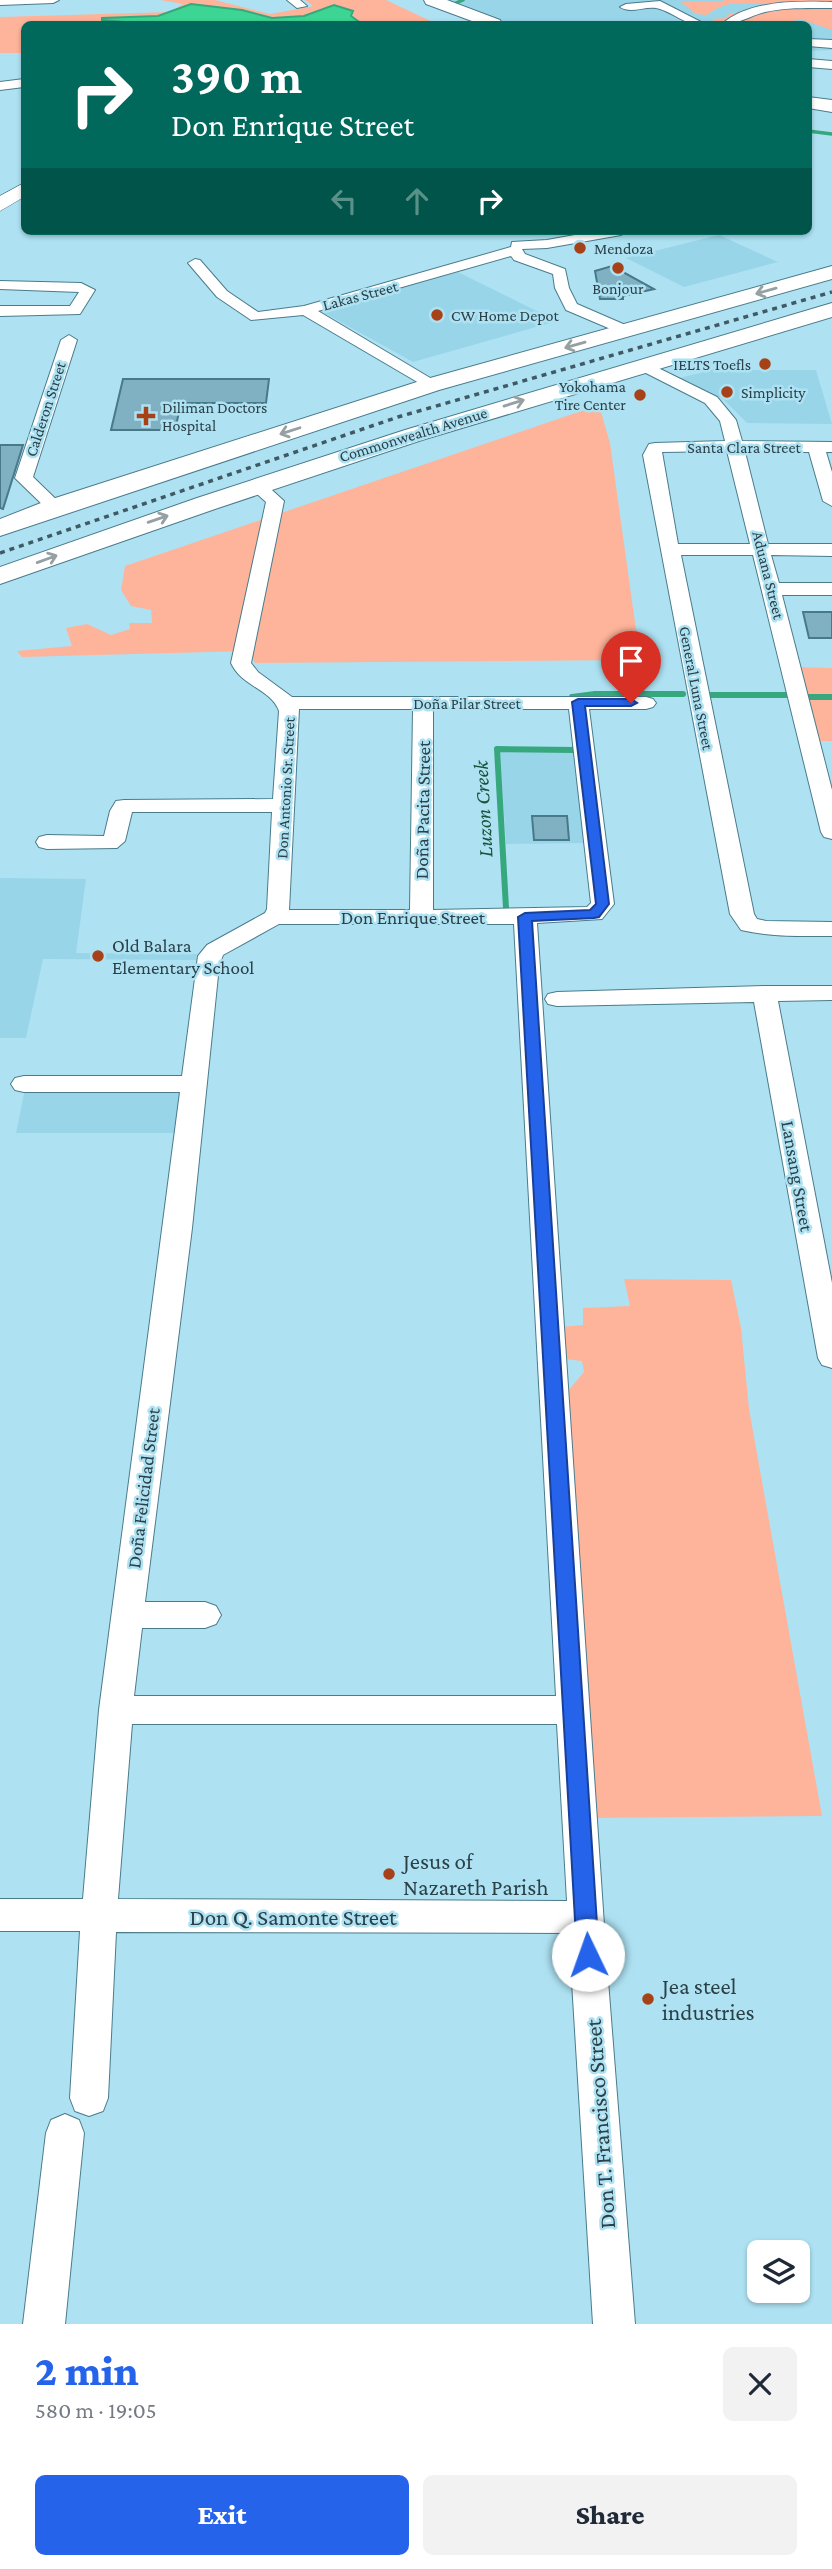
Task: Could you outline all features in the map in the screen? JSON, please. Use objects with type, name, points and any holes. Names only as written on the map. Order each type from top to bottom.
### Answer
[{"type":"main road","points":[[461,21],[425,6],[426,10],[479,21]]},
{"type":"main road","points":[[0,528],[55,507],[431,385],[832,272]]},
{"type":"main road","name":"Commonwealth Avenue","points":[[0,576],[255,484],[642,365],[832,310]]},
{"type":"street","points":[[0,2],[52,0]]},
{"type":"street","points":[[652,17],[630,7],[660,4],[691,21]]},
{"type":"street","points":[[733,21],[772,6],[832,5]]},
{"type":"street","points":[[812,42],[832,44]]},
{"type":"street","points":[[812,63],[832,65]]},
{"type":"street","points":[[0,74],[21,71]]},
{"type":"street","points":[[0,86],[21,83]]},
{"type":"street","points":[[0,205],[21,191]]},
{"type":"street","name":"Lakas Street","points":[[305,310],[517,242],[547,244],[598,235]]},
{"type":"street","points":[[517,242],[519,257],[560,272],[562,288],[571,307],[625,330]]},
{"type":"street","points":[[195,263],[207,281],[222,295],[256,317],[305,310]]},
{"type":"street","points":[[0,285],[81,287],[88,290],[75,311],[0,311]]},
{"type":"street","name":"Lakas Street","points":[[305,310],[431,385]]},
{"type":"street","name":"Calderon Street","points":[[55,507],[24,478],[69,340]]},
{"type":"street","name":"Aduana Street","points":[[642,365],[711,400],[729,420],[832,832]]},
{"type":"street","points":[[824,447],[832,501]]},
{"type":"street","name":"Santa Clara Street","points":[[655,448],[824,447]]},
{"type":"street","name":"General Luna Street","points":[[655,448],[652,455],[741,914],[749,925],[766,928],[832,929]]},
{"type":"street","name":"Don Antonio Sr. Street","points":[[255,484],[275,501],[241,663],[244,673],[288,703],[288,758],[278,909],[274,917]]},
{"type":"street","points":[[670,549],[832,550]]},
{"type":"street","points":[[772,589],[832,589]]},
{"type":"street","name":"Don Enrique Street","points":[[274,917],[421,918],[594,914],[603,904],[578,702]]},
{"type":"street","name":"Doña Pilar Street","points":[[288,703],[646,703]]},
{"type":"street","name":"Doña Pacita Street","points":[[421,918],[424,703]]},
{"type":"street","points":[[810,743],[832,743]]},
{"type":"street","points":[[47,842],[114,841],[124,806],[284,806]]},
{"type":"street","name":"Doña Felicidad Street","points":[[89,2098],[99,1916],[116,1710],[210,956],[215,950],[274,917]]},
{"type":"street","name":"Don T. Francisco Street","points":[[525,917],[586,1917],[614,2324]]},
{"type":"street","name":"Lansang Street","points":[[764,993],[832,1358]]},
{"type":"street","points":[[557,999],[832,993]]},
{"type":"street","points":[[24,1084],[194,1084]]},
{"type":"street","points":[[128,1615],[205,1615]]},
{"type":"street","points":[[116,1710],[573,1710]]},
{"type":"street","name":"Don Q. Samonte Street","points":[[0,1915],[586,1917]]},
{"type":"street","points":[[44,2324],[65,2133]]},
{"type":"shaded area","points":[[160,0],[215,0],[270,14],[313,6],[305,0],[386,0],[431,21],[21,21],[21,53],[0,53],[0,17],[170,12],[183,4]]},
{"type":"shaded area","points":[[439,0],[832,0],[832,50],[812,51],[812,21],[495,21]]},
{"type":"shaded area","points":[[723,0],[832,0],[832,30],[800,19],[710,19],[728,18],[726,15],[768,5],[728,4],[707,15],[696,14],[681,2],[725,2]]},
{"type":"shaded area","points":[[191,4],[242,10],[272,18],[304,16],[334,5],[353,11],[351,16],[358,21],[102,20],[158,16]]},
{"type":"shaded area","points":[[719,235],[778,262],[684,287],[626,258]]},
{"type":"shaded area","name":"CW Home Depot","points":[[458,272],[557,321],[413,362],[317,309]]},
{"type":"shaded area","points":[[712,370],[816,370],[832,424],[747,423],[723,399],[679,378]]},
{"type":"shaded area","points":[[599,405],[610,443],[637,637],[631,640],[635,660],[255,663],[249,651],[22,657],[17,651],[72,646],[66,628],[87,624],[111,635],[130,629],[129,623],[152,623],[151,610],[131,606],[121,590],[125,566]]},
{"type":"shaded area","points":[[796,667],[832,668],[832,741],[815,741]]},
{"type":"shaded area","points":[[500,752],[579,752],[589,843],[506,844]]},
{"type":"shaded area","name":"Old Balara Elementary School","points":[[0,878],[86,879],[76,953],[197,954],[196,960],[43,959],[26,1038],[0,1038]]},
{"type":"shaded area","points":[[192,1077],[186,1133],[16,1133],[27,1079]]},
{"type":"shaded area","points":[[624,1279],[731,1280],[741,1328],[749,1409],[822,1816],[589,1818],[566,1393],[584,1372],[582,1361],[564,1359],[560,1327],[583,1325],[583,1308],[630,1306]]},
{"type":"building","points":[[612,266],[654,289],[623,296],[623,299],[600,299],[595,271]]},
{"type":"building","name":"Diliman Doctors Hospital","points":[[123,379],[269,379],[266,403],[181,403],[175,430],[111,430]]},
{"type":"building","points":[[0,445],[23,445],[3,509],[0,508]]},
{"type":"building","points":[[803,612],[832,612],[832,638],[809,638]]},
{"type":"building","points":[[532,816],[567,816],[569,840],[534,840]]},
{"type":"waterway","points":[[454,4],[463,0]]},
{"type":"waterway","points":[[812,132],[832,134]]},
{"type":"waterway","name":"Luzon Creek","points":[[572,697],[595,694],[683,694]]},
{"type":"waterway","name":"Luzon Creek","points":[[711,695],[786,695]]},
{"type":"waterway","name":"Luzon Creek","points":[[809,697],[832,697]]},
{"type":"waterway","name":"Luzon Creek","points":[[506,908],[497,749],[575,750],[575,745]]},
{"type":"railway","points":[[0,553],[398,417],[832,292]]},
{"type":"place","name":"Mendoza","points":[[580,248]]},
{"type":"place","name":"Bonjour","points":[[618,268]]},
{"type":"place","name":"CW Home Depot","points":[[437,315]]},
{"type":"place","name":"IELTS Toefls","points":[[765,364]]},
{"type":"place","name":"Simplicity","points":[[727,392]]},
{"type":"place","name":"Yokohama Tire Center","points":[[640,395]]},
{"type":"place","name":"Diliman Doctors Hospital","points":[[146,416]]},
{"type":"place","name":"Old Balara Elementary School","points":[[98,956]]},
{"type":"place","name":"Jesus of Nazareth Parish","points":[[389,1874]]},
{"type":"place","name":"Jea steel industries","points":[[648,1999]]},
{"type":"route","points":[[588,1955],[525,917],[575,917],[594,914],[603,904],[578,702],[631,703]]}]
